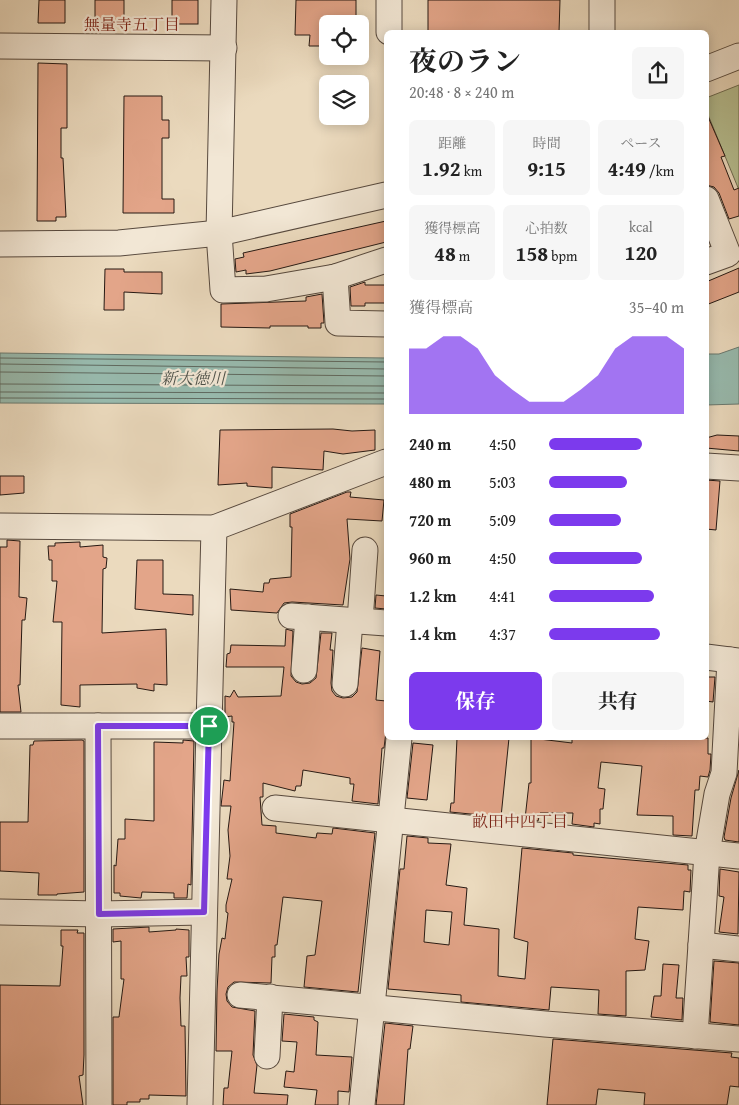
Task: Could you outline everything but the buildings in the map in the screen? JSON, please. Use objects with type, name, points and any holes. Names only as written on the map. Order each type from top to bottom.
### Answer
[{"type":"street","points":[[224,0],[219,233],[222,290],[266,289],[335,277],[384,261]]},
{"type":"street","points":[[389,0],[389,30]]},
{"type":"street","points":[[602,0],[602,30]]},
{"type":"street","points":[[0,46],[224,48]]},
{"type":"street","points":[[709,68],[739,56]]},
{"type":"street","points":[[0,244],[119,243],[219,233],[384,195]]},
{"type":"street","points":[[709,206],[728,254],[709,261]]},
{"type":"street","points":[[335,277],[338,323],[384,324]]},
{"type":"street","points":[[0,526],[214,528],[384,463]]},
{"type":"street","points":[[709,466],[739,468]]},
{"type":"street","points":[[200,1105],[214,528]]},
{"type":"street","points":[[346,684],[365,550]]},
{"type":"street","points":[[304,670],[299,617],[384,623]]},
{"type":"street","points":[[695,1036],[707,853],[718,794],[724,773],[725,659]]},
{"type":"street","points":[[0,726],[209,726]]},
{"type":"street","points":[[98,726],[99,1105]]},
{"type":"street","points":[[362,1105],[399,740]]},
{"type":"street","points":[[275,808],[739,856]]},
{"type":"street","points":[[0,912],[99,914],[204,912]]},
{"type":"street","points":[[701,945],[739,949]]},
{"type":"street","points":[[240,995],[545,1024],[739,1039]]},
{"type":"street","points":[[267,1056],[270,997]]},
{"type":"green space","points":[[739,85],[739,190],[709,117],[709,97]]},
{"type":"water","points":[[739,347],[739,404],[709,405],[709,354],[719,354]]},
{"type":"water","name":"新大徳川","points":[[0,353],[384,358],[384,404],[0,403]]},
{"type":"district","name":"無量寺五丁目","points":[[132,24]]},
{"type":"district","name":"畝田中四丁目","points":[[520,821]]},
{"type":"route","points":[[98,726],[209,726],[204,912],[99,914],[98,726]]}]
